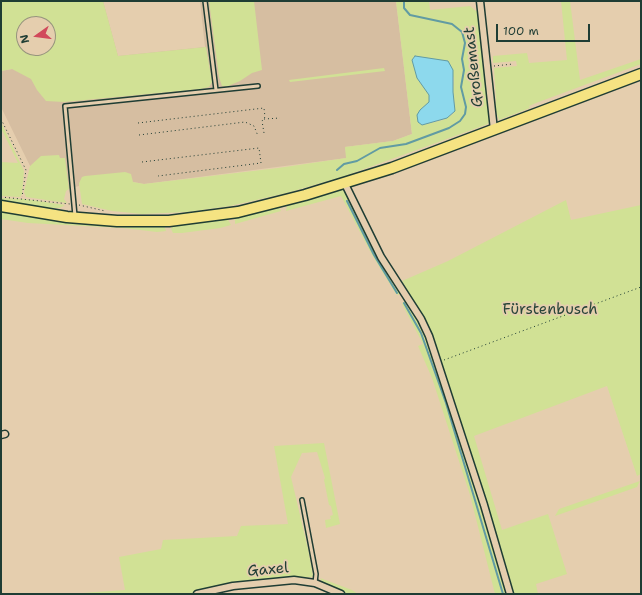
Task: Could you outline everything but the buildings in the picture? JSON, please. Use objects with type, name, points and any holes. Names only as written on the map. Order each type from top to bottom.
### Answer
[{"type":"main road","points":[[1,206],[75,218],[145,222],[205,217],[274,204],[345,184],[494,130],[641,74]]},
{"type":"street","name":"Großemast","points":[[480,1],[494,130]]},
{"type":"street","points":[[345,184],[381,257],[426,328],[484,505],[510,594]]},
{"type":"street","name":"Gaxel","points":[[197,594],[233,586],[286,580],[301,580],[315,583],[341,594]]},
{"type":"lane","points":[[205,1],[216,90]]},
{"type":"lane","points":[[75,218],[65,106],[258,86]]},
{"type":"lane","points":[[302,500],[316,574],[315,583]]},
{"type":"path","points":[[487,66],[514,64]]},
{"type":"path","points":[[138,123],[264,108],[265,117],[262,121],[264,133]]},
{"type":"path","points":[[264,120],[280,118]]},
{"type":"path","points":[[1,119],[26,170],[22,198]]},
{"type":"path","points":[[139,135],[245,122],[254,126],[258,136]]},
{"type":"path","points":[[142,162],[259,148],[261,163],[158,176]]},
{"type":"path","points":[[1,197],[22,198],[66,204]]},
{"type":"path","points":[[82,205],[109,212]]},
{"type":"path","points":[[438,362],[641,287]]},
{"type":"shaded area","points":[[1,1],[103,1],[118,56],[205,47],[200,1],[396,1],[412,134],[393,141],[345,147],[347,158],[144,184],[133,182],[79,183],[79,186],[67,189],[34,174],[1,107],[1,71],[12,69]]},
{"type":"green space","points":[[1,1],[103,1],[118,56],[206,47],[212,82],[209,87],[201,89],[64,102],[46,101],[37,90],[31,79],[12,69],[1,71]]},
{"type":"green space","points":[[209,1],[254,1],[262,70],[252,73],[240,81],[228,86],[222,86],[219,77]]},
{"type":"green space","points":[[396,1],[429,1],[430,10],[470,6],[476,11],[480,11],[490,118],[488,124],[345,176],[287,193],[230,206],[188,212],[142,214],[112,211],[82,204],[79,183],[82,177],[85,176],[125,172],[131,174],[133,182],[144,184],[278,168],[346,158],[345,147],[393,141],[412,134]],"holes":[[[415,56],[435,60],[444,60],[454,78],[453,92],[455,107],[453,114],[443,120],[422,125],[420,110],[429,102],[429,95],[426,88],[420,83],[412,60]]]},
{"type":"green space","points":[[561,1],[570,1],[580,80],[641,59],[641,64],[536,103],[529,106],[530,108],[499,120],[495,109],[496,100],[494,68],[517,66],[516,61],[493,63],[493,56],[527,53],[529,63],[567,60]]},
{"type":"green space","points":[[384,68],[385,71],[290,82],[289,80]]},
{"type":"green space","points":[[1,122],[24,171],[22,194],[20,197],[1,196],[1,162],[18,163],[1,128]]},
{"type":"green space","points":[[59,155],[60,158],[65,158],[69,189],[66,191],[64,199],[67,203],[26,197],[24,192],[30,166],[41,156]]},
{"type":"green space","points":[[341,189],[347,194],[401,291],[399,295],[396,294],[372,255],[341,196],[286,211],[287,205]]},
{"type":"green space","points":[[1,198],[24,199],[65,205],[60,208],[50,208],[1,200]]},
{"type":"green space","name":"Fürstenbusch","points":[[566,200],[571,220],[641,205],[641,474],[637,476],[607,386],[474,436],[502,530],[548,514],[567,574],[536,584],[538,594],[513,594],[440,357],[428,325],[402,281],[448,261]]},
{"type":"green space","points":[[279,207],[281,211],[235,224],[235,219],[238,216]]},
{"type":"green space","points":[[1,211],[62,220],[164,225],[166,231],[157,232],[123,228],[28,223],[1,219]]},
{"type":"green space","points":[[227,218],[231,225],[220,228],[182,233],[173,233],[171,229],[173,225]]},
{"type":"green space","points":[[406,299],[423,326],[444,386],[508,594],[495,594],[470,495],[432,378],[418,346],[423,344],[402,304]]},
{"type":"green space","points":[[324,443],[340,524],[326,528],[325,520],[331,519],[330,516],[333,515],[331,506],[329,505],[324,480],[325,478],[317,452],[302,453],[291,477],[308,549],[312,577],[289,578],[212,588],[190,594],[68,594],[125,590],[119,557],[161,549],[163,540],[237,536],[241,526],[288,524],[274,446]]},
{"type":"green space","points":[[640,481],[637,487],[555,516],[559,509]]},
{"type":"green space","points":[[320,578],[352,590],[358,594],[345,594],[323,583]]},
{"type":"water","points":[[415,56],[448,61],[453,70],[455,111],[447,118],[422,125],[418,122],[417,115],[429,102],[429,95],[417,78],[412,60]]},
{"type":"waterway","points":[[337,170],[344,164],[357,161],[380,148],[406,144],[449,128],[460,121],[465,114],[466,107],[461,87],[464,70],[462,59],[465,43],[462,32],[452,24],[410,15],[404,8],[404,1]]},
{"type":"waterway","points":[[347,201],[374,255],[397,293]]},
{"type":"waterway","points":[[404,303],[421,333],[446,403],[503,594]]}]
